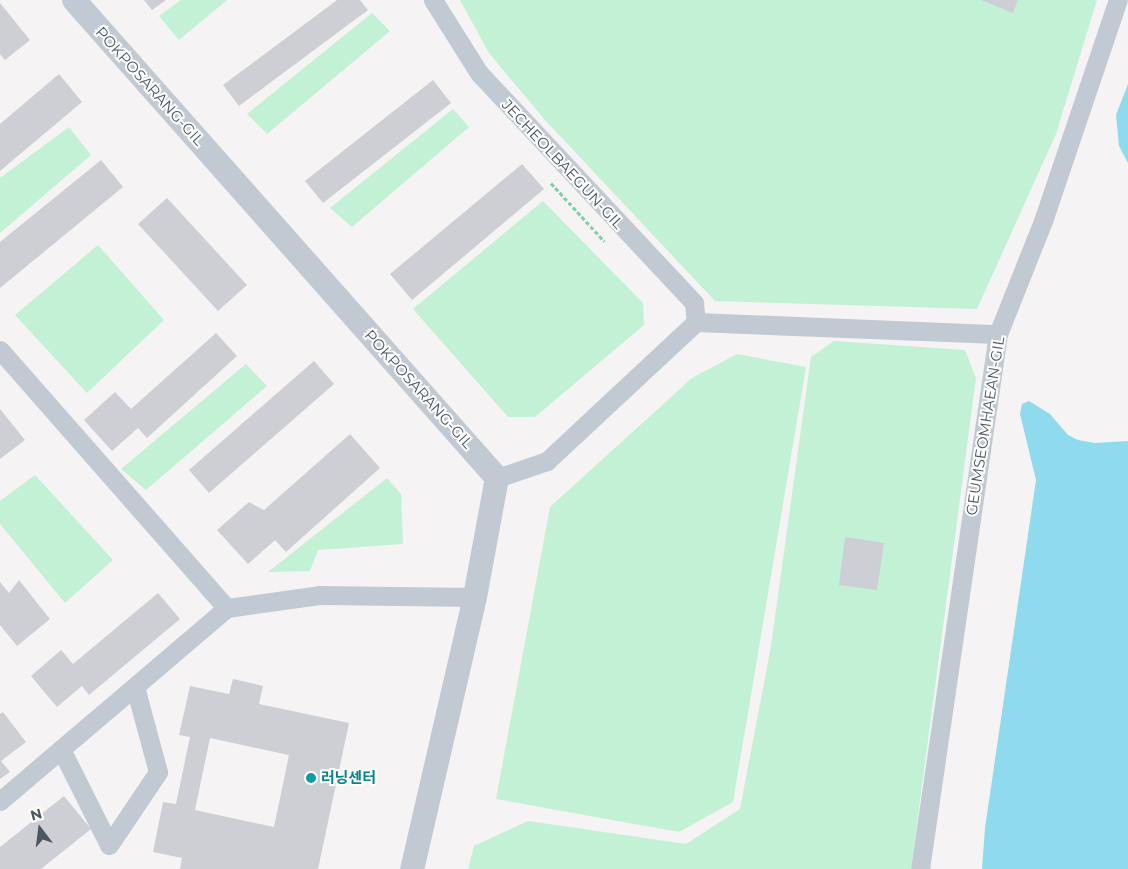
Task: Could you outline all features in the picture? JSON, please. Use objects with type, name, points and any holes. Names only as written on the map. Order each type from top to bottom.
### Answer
[{"type":"street","name":"POKPOSARANG-GIL","points":[[74,0],[497,478]]},
{"type":"street","name":"JECHEOLBAEGUN-GIL","points":[[433,0],[479,73],[694,302],[696,322]]},
{"type":"street","name":"GEUMSEOMHAEAN-GIL","points":[[920,869],[998,334],[1043,221],[1118,0]]},
{"type":"street","points":[[412,869],[475,597],[497,478],[547,461],[696,322],[998,334]]},
{"type":"street","points":[[0,350],[227,608]]},
{"type":"street","points":[[0,801],[227,608],[319,595],[475,597]]},
{"type":"street","points":[[61,749],[109,845],[158,772],[135,687]]},
{"type":"green space","points":[[181,0],[227,0],[179,40],[159,16]]},
{"type":"green space","points":[[460,0],[1097,0],[1056,134],[977,309],[715,301],[545,120],[489,53]]},
{"type":"green space","points":[[372,13],[390,31],[267,134],[247,114]]},
{"type":"green space","points":[[453,109],[469,127],[352,227],[330,208]]},
{"type":"green space","points":[[69,127],[91,155],[0,233],[0,178]]},
{"type":"green space","points":[[543,201],[643,303],[644,325],[535,417],[508,417],[413,309]]},
{"type":"green space","points":[[98,245],[164,320],[87,393],[15,315]]},
{"type":"green space","points":[[834,341],[965,350],[976,378],[911,869],[468,869],[474,846],[528,821],[686,844],[740,809],[771,646],[811,357]]},
{"type":"green space","points":[[737,354],[806,367],[733,802],[679,832],[496,799],[550,507],[692,378]]},
{"type":"green space","points":[[246,364],[267,386],[146,490],[121,469]]},
{"type":"green space","points":[[35,475],[113,560],[65,603],[0,524],[0,501]]},
{"type":"green space","points":[[387,478],[401,494],[403,544],[318,550],[310,571],[268,572]]},
{"type":"water","points":[[1128,84],[1128,163],[1119,146],[1116,115]]},
{"type":"water","points":[[1029,401],[1050,414],[1068,435],[1078,440],[1095,443],[1128,441],[1128,869],[982,869],[985,828],[1036,480],[1020,414],[1022,404]]},
{"type":"building","points":[[144,0],[166,0],[152,10]]},
{"type":"building","points":[[337,0],[360,0],[368,10],[239,106],[223,85]]},
{"type":"building","points":[[981,0],[1018,0],[1013,13]]},
{"type":"building","points":[[0,3],[30,40],[5,60],[0,54]]},
{"type":"building","points":[[59,74],[82,102],[0,171],[0,124]]},
{"type":"building","points":[[433,80],[451,103],[323,203],[305,181]]},
{"type":"building","points":[[101,160],[123,187],[0,288],[0,242]]},
{"type":"building","points":[[522,164],[544,189],[412,300],[390,274]]},
{"type":"building","points":[[167,198],[247,285],[218,311],[138,224]]},
{"type":"building","points":[[216,333],[237,356],[147,438],[138,428],[112,451],[84,420],[115,392],[131,409]]},
{"type":"building","points":[[314,361],[334,384],[209,493],[189,470]]},
{"type":"building","points":[[0,409],[25,440],[0,459]]},
{"type":"building","points":[[350,434],[380,468],[286,552],[275,540],[248,564],[217,530],[249,502],[264,510]]},
{"type":"building","points":[[845,537],[884,543],[877,590],[839,585]]},
{"type":"building","points":[[19,580],[50,619],[17,646],[0,625],[0,582],[9,593]]},
{"type":"building","points":[[158,593],[180,619],[89,695],[82,686],[57,707],[31,676],[61,650],[73,664]]},
{"type":"building","name":"러닝센터","points":[[233,679],[263,686],[259,704],[349,723],[318,869],[180,869],[182,858],[153,852],[163,802],[176,804],[190,737],[179,735],[190,686],[229,694]],"holes":[[[210,738],[289,755],[274,827],[195,810]]]},
{"type":"building","points":[[3,712],[26,742],[1,761],[10,772],[0,779],[0,714]]},
{"type":"building","points":[[64,796],[91,829],[41,869],[0,869],[0,847]]},
{"type":"place","name":"러닝센터","points":[[311,778]]}]
